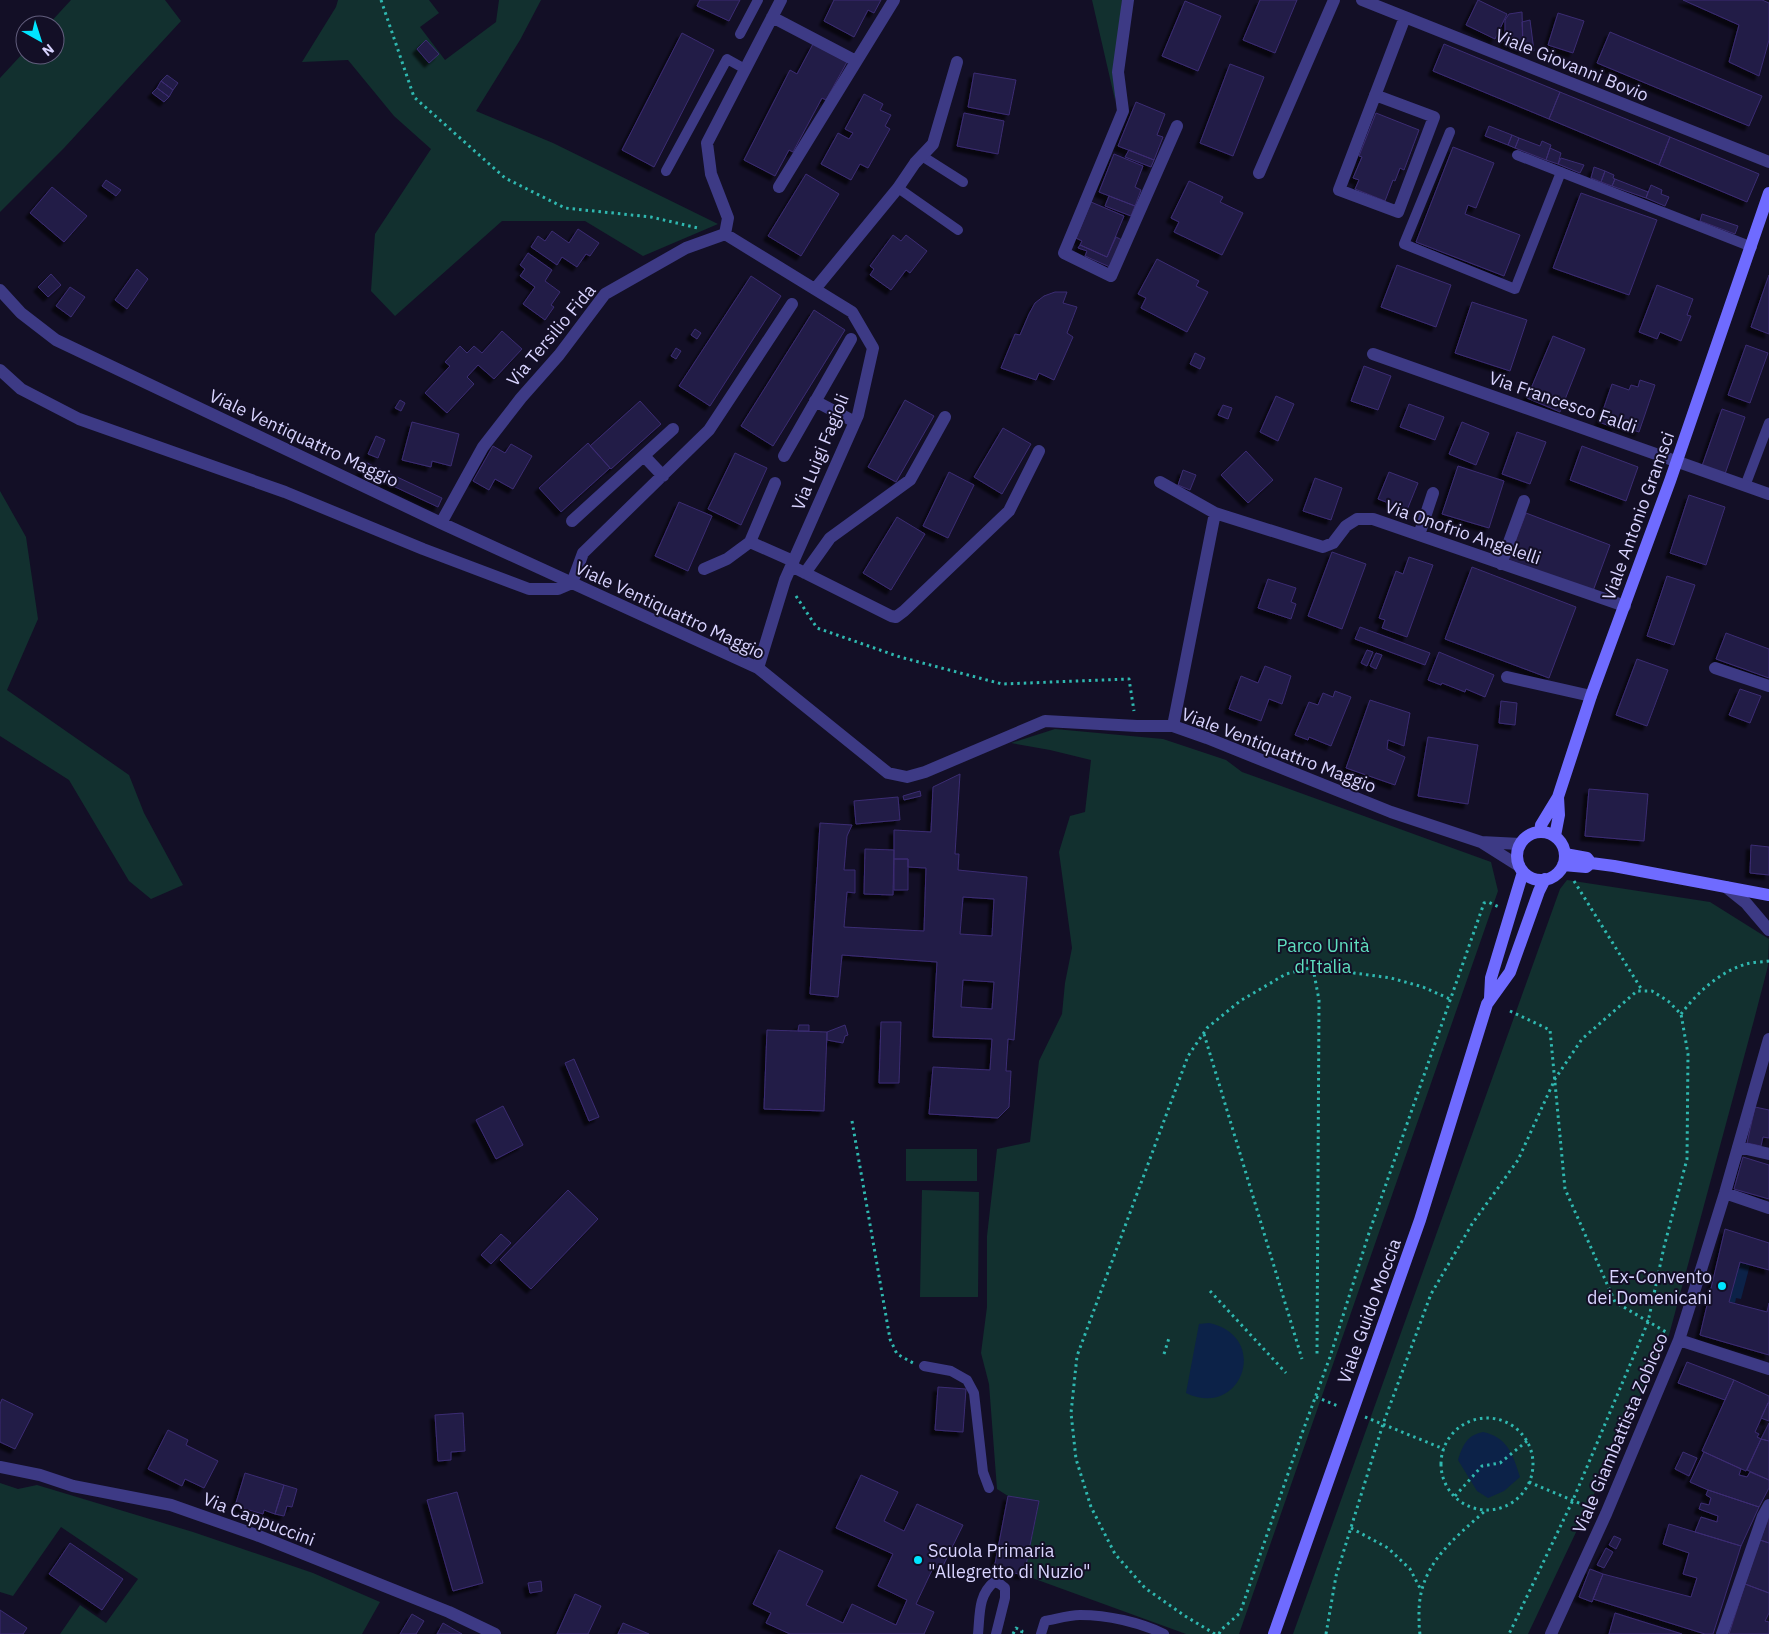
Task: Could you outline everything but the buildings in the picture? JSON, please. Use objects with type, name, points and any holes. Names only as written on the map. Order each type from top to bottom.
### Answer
[{"type":"main road","name":"Viale Antonio Gramsci","points":[[1540,832],[1541,826],[1558,798],[1591,696],[1677,461],[1769,193]]},
{"type":"main road","name":"Viale Antonio Gramsci","points":[[1555,836],[1559,816],[1558,798]]},
{"type":"main road","points":[[1520,844],[1532,833],[1547,832],[1555,836],[1560,842],[1564,860],[1587,858],[1591,863],[1769,895]]},
{"type":"main road","name":"Viale Guido Moccia","points":[[1274,1634],[1420,1220],[1490,998],[1491,978],[1521,869],[1517,858],[1520,844]]},
{"type":"main road","name":"Viale Guido Moccia","points":[[1490,998],[1510,972],[1539,891],[1545,880],[1558,872],[1564,860]]},
{"type":"main road","points":[[1521,869],[1537,880],[1545,880]]},
{"type":"street","points":[[725,234],[728,218],[711,174],[707,143],[781,0]]},
{"type":"street","points":[[779,187],[894,0]]},
{"type":"street","points":[[1128,0],[1118,72],[1123,111],[1064,253],[1111,276],[1177,126]]},
{"type":"street","points":[[1259,173],[1334,0]]},
{"type":"street","name":"Viale Giovanni Bovio","points":[[1362,0],[1769,162]]},
{"type":"street","points":[[772,17],[856,61]]},
{"type":"street","points":[[1375,95],[1434,117],[1398,212],[1339,190],[1375,95],[1405,17]]},
{"type":"street","points":[[815,289],[933,144],[957,62]]},
{"type":"street","name":"Via Luigi Fagioli","points":[[725,234],[852,312],[873,348],[858,415],[785,580],[758,668]]},
{"type":"street","name":"Via Tersilio Fida","points":[[442,523],[483,446],[521,398],[559,355],[605,294],[686,248],[725,234]]},
{"type":"street","name":"Viale Ventiquattro Maggio","points":[[0,290],[21,313],[56,340],[442,523],[758,668],[888,773],[907,777],[925,772],[1045,721],[1173,726],[1391,812],[1480,842],[1521,869]]},
{"type":"street","points":[[0,370],[21,389],[79,419],[285,492],[529,589],[558,589],[572,583],[583,554],[709,430],[792,304]]},
{"type":"street","points":[[784,456],[851,339]]},
{"type":"street","name":"Via Francesco Faldi","points":[[1373,354],[1769,494]]},
{"type":"street","points":[[815,401],[855,422]]},
{"type":"street","points":[[805,573],[830,538],[910,480],[945,417]]},
{"type":"street","points":[[572,521],[673,429]]},
{"type":"street","points":[[704,569],[727,559],[750,542],[805,573],[896,617],[904,612],[1009,510],[1038,451]]},
{"type":"street","points":[[644,456],[663,476]]},
{"type":"street","name":"Via Onofrio Angelelli","points":[[1160,482],[1214,513],[1323,547],[1333,543],[1346,526],[1357,520],[1373,519],[1625,606]]},
{"type":"street","name":"Via Luigi Fagioli","points":[[750,542],[775,483]]},
{"type":"street","points":[[1419,535],[1433,493]]},
{"type":"street","points":[[1502,564],[1524,501]]},
{"type":"street","points":[[1173,726],[1214,513]]},
{"type":"street","points":[[1715,668],[1769,686]]},
{"type":"street","points":[[1507,678],[1591,696]]},
{"type":"street","name":"Viale Ventiquattro Maggio","points":[[1480,842],[1520,844]]},
{"type":"street","points":[[1726,887],[1746,903],[1769,930]]},
{"type":"street","name":"Viale Giambattista Zobicco","points":[[1551,1634],[1606,1514],[1679,1340],[1725,1193],[1769,1039]]},
{"type":"street","points":[[1738,1146],[1769,1154]]},
{"type":"street","points":[[1725,1193],[1769,1208]]},
{"type":"street","points":[[1679,1340],[1769,1369]]},
{"type":"street","name":"Via Cappuccini","points":[[0,1467],[40,1475],[74,1486],[171,1505],[259,1536],[449,1612],[495,1634]]},
{"type":"street","points":[[1722,1634],[1763,1516],[1769,1504]]},
{"type":"lane","points":[[740,34],[758,0]]},
{"type":"lane","points":[[666,171],[727,59],[745,68]]},
{"type":"lane","points":[[1450,132],[1404,244],[1515,289],[1561,172]]},
{"type":"lane","points":[[1517,155],[1752,246]]},
{"type":"lane","points":[[922,156],[962,182]]},
{"type":"lane","points":[[898,188],[958,230]]},
{"type":"lane","points":[[1745,486],[1769,423]]},
{"type":"lane","points":[[924,1366],[951,1371],[967,1380],[974,1393],[983,1472],[989,1488]]},
{"type":"lane","points":[[978,1634],[982,1595],[994,1582],[1005,1588],[1005,1598],[996,1634]]},
{"type":"lane","points":[[1041,1634],[1045,1622],[1079,1615],[1115,1618],[1148,1626],[1164,1634]]},
{"type":"path","points":[[382,0],[414,97],[505,178],[565,208],[650,217],[725,234]]},
{"type":"path","points":[[785,580],[817,628],[900,657],[1002,684],[1129,678],[1137,726]]},
{"type":"path","points":[[1571,878],[1642,991]]},
{"type":"path","points":[[1450,999],[1423,987],[1390,978],[1354,972],[1337,961],[1286,974],[1240,1002],[1207,1028],[1188,1056],[1077,1356],[1071,1412],[1076,1459],[1091,1507],[1115,1554],[1146,1588],[1185,1616],[1217,1634],[1240,1613],[1316,1397],[1368,1232],[1484,903],[1488,902],[1500,907]]},
{"type":"path","points":[[1681,1014],[1694,997],[1718,978],[1746,964],[1769,961]]},
{"type":"path","points":[[1313,968],[1319,1000],[1317,1355]]},
{"type":"path","points":[[1326,1634],[1336,1576],[1383,1424],[1431,1294],[1472,1224],[1518,1160],[1555,1079],[1582,1038],[1637,991],[1652,991],[1668,1001],[1681,1014],[1688,1054],[1687,1159],[1664,1247],[1648,1322],[1573,1500],[1509,1634]]},
{"type":"path","points":[[1510,1011],[1550,1030],[1566,1189],[1615,1302],[1679,1340]]},
{"type":"path","points":[[1204,1034],[1302,1359]]},
{"type":"path","points":[[852,1120],[890,1339],[897,1354],[908,1361],[924,1366]]},
{"type":"path","points":[[1210,1291],[1286,1373]]},
{"type":"path","points":[[1164,1354],[1170,1338]]},
{"type":"path","points":[[1316,1397],[1444,1449]]},
{"type":"path","points":[[1481,1418],[1496,1418],[1510,1423],[1522,1433],[1533,1460],[1532,1475],[1526,1489],[1516,1500],[1502,1508],[1486,1510],[1471,1507],[1455,1496],[1448,1488],[1442,1473],[1441,1458],[1444,1449],[1455,1431],[1467,1422],[1481,1418]]},
{"type":"path","points":[[1455,1496],[1482,1466],[1500,1463],[1527,1442]]},
{"type":"path","points":[[1529,1482],[1606,1514]]},
{"type":"path","points":[[1420,1634],[1419,1600],[1426,1576],[1441,1552],[1486,1510]]},
{"type":"path","points":[[1351,1528],[1388,1548],[1410,1569],[1422,1590]]},
{"type":"path","points":[[1014,1634],[1016,1628],[1022,1631],[1021,1634]]},
{"type":"green space","points":[[71,0],[165,0],[181,21],[64,148],[0,212],[0,78],[15,62],[15,65],[65,65],[65,15],[57,15]]},
{"type":"green space","points":[[338,0],[429,0],[439,13],[420,27],[445,60],[496,22],[499,0],[541,0],[520,40],[476,111],[553,143],[718,224],[643,256],[585,221],[502,221],[395,316],[371,291],[375,234],[431,149],[394,116],[348,60],[302,62],[336,7]]},
{"type":"green space","points":[[1092,0],[1122,0],[1115,100]]},
{"type":"green space","points":[[0,491],[26,537],[38,619],[7,690],[129,775],[144,813],[183,885],[151,899],[129,881],[69,780],[0,736]]},
{"type":"green space","name":"Parco Unità d'Italia","points":[[1055,729],[1163,739],[1226,760],[1242,772],[1491,862],[1498,891],[1239,1634],[1186,1634],[1024,1575],[1039,1502],[1008,1496],[997,1489],[989,1384],[981,1353],[987,1307],[987,1236],[997,1149],[1030,1142],[1039,1061],[1062,1014],[1065,983],[1072,948],[1059,852],[1070,816],[1085,812],[1091,760],[1011,743]]},
{"type":"green space","points":[[1567,880],[1710,902],[1769,939],[1768,966],[1669,1335],[1528,1634],[1293,1634],[1560,889]]},
{"type":"green space","points":[[906,1149],[977,1149],[977,1181],[906,1181]]},
{"type":"green space","points":[[922,1190],[979,1192],[978,1297],[920,1297]]},
{"type":"green space","points":[[0,1483],[18,1489],[37,1485],[193,1532],[313,1573],[380,1602],[362,1634],[60,1634],[80,1605],[106,1623],[138,1579],[61,1527],[13,1596],[0,1592]]},
{"type":"water","points":[[1740,1262],[1750,1265],[1741,1299],[1736,1298],[1735,1303],[1729,1302]]},
{"type":"water","points":[[1209,1323],[1228,1331],[1239,1343],[1244,1358],[1242,1373],[1234,1386],[1222,1395],[1206,1398],[1186,1393],[1199,1324]]},
{"type":"water","points":[[1483,1432],[1498,1438],[1508,1448],[1520,1477],[1504,1491],[1488,1498],[1477,1491],[1458,1460],[1469,1438]]},
{"type":"place","name":"Ex-Convento dei Domenicani","points":[[1722,1286]]},
{"type":"place","name":"Scuola Primaria \"Allegretto di Nuzio\"","points":[[918,1560]]}]
